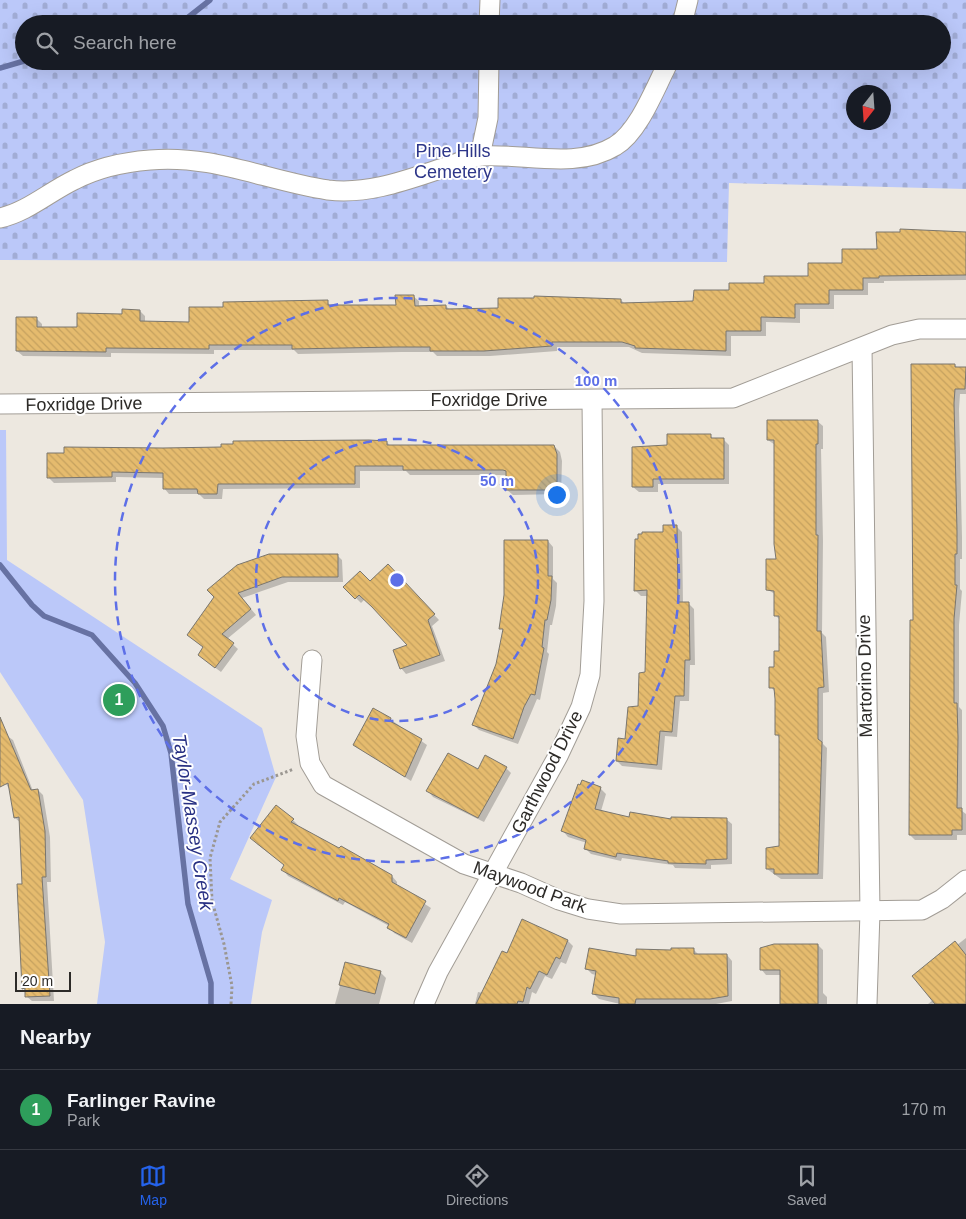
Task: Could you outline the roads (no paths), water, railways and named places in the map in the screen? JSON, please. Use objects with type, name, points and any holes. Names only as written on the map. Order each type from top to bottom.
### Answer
[{"type":"street","points":[[489,15],[490,0]]},
{"type":"street","points":[[684,15],[688,0]]},
{"type":"street","points":[[480,156],[488,118],[489,70]]},
{"type":"street","points":[[0,218],[16,212],[74,180],[108,167],[150,160],[178,158],[214,163],[294,184],[329,190],[355,191],[380,188],[480,156],[592,157],[616,146],[635,126],[665,70]]},
{"type":"street","name":"Foxridge Drive","points":[[0,404],[733,398],[892,335],[919,329],[966,329]]},
{"type":"street","name":"Martorino Drive","points":[[862,348],[870,912],[867,1004]]},
{"type":"street","name":"Garthwood Drive","points":[[424,1004],[438,972],[558,756],[581,707],[590,675],[594,601],[592,400]]},
{"type":"street","name":"Maywood Park","points":[[312,660],[306,736],[310,763],[323,785],[464,864],[493,873],[566,902],[588,909],[621,914],[922,910],[942,899],[966,880]]},
{"type":"waterway","points":[[191,15],[210,0]]},
{"type":"waterway","points":[[0,68],[15,64]]},
{"type":"waterway","name":"Taylor-Massey Creek","points":[[0,565],[32,605],[44,616],[92,635],[135,683],[163,726],[171,753],[188,904],[211,983],[211,1004]]},
{"type":"place","name":"Farlinger Ravine","points":[[119,700]]},
{"type":"park label","name":"Pine Hills Cemetery","points":[[453,161]]}]
